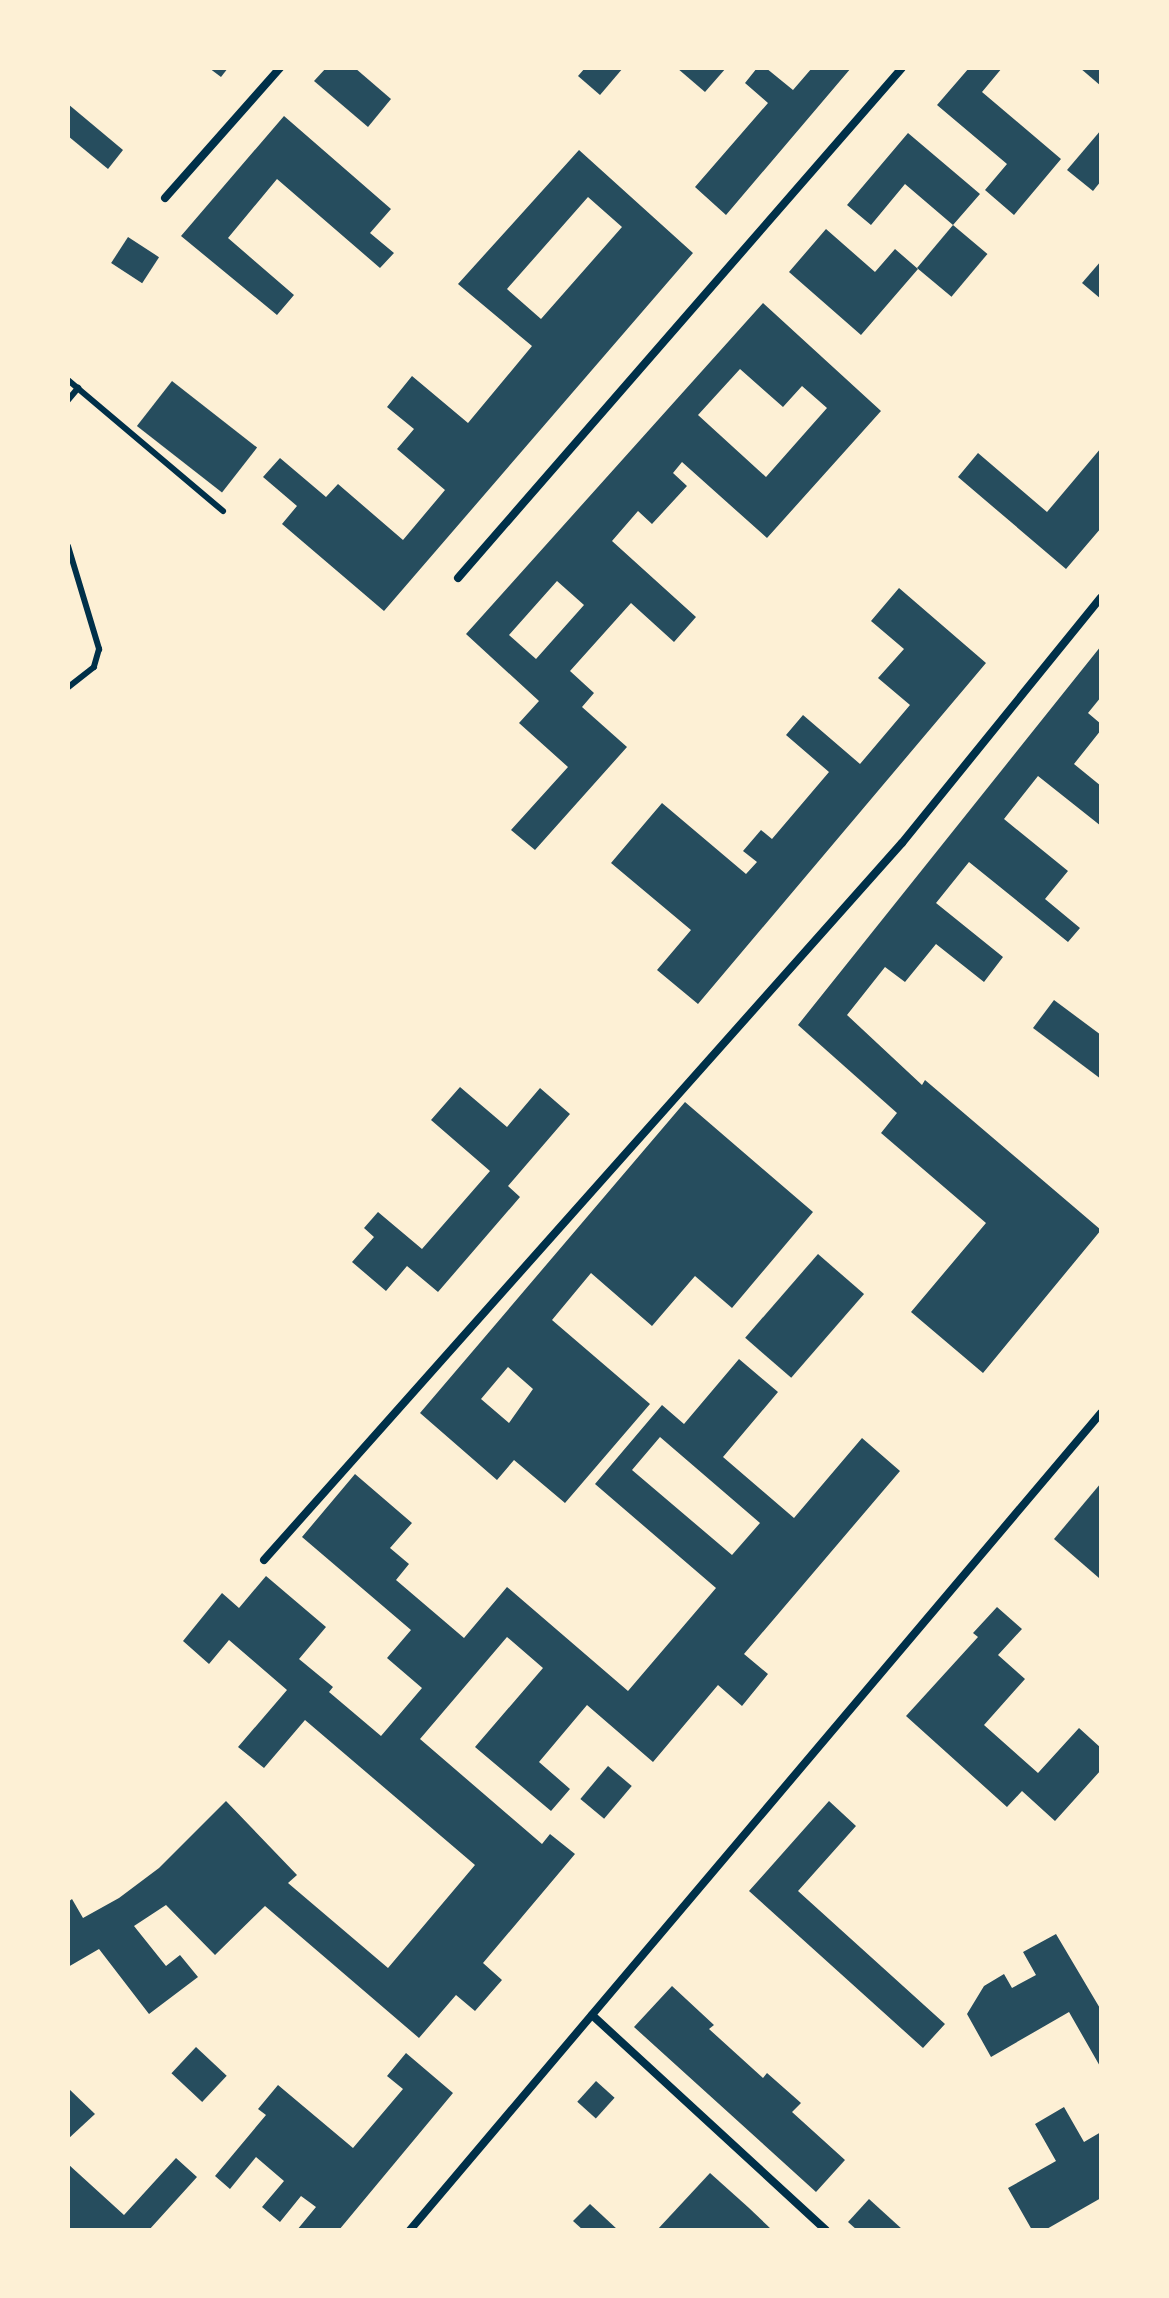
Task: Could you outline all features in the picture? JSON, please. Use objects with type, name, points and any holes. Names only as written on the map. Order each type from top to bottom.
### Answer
[{"type":"street","points":[[165,198],[280,68]]},
{"type":"street","points":[[458,578],[902,68]]},
{"type":"street","points":[[264,1560],[902,843],[1101,597]]},
{"type":"street","points":[[410,2230],[1101,1413]]},
{"type":"street","points":[[592,2015],[826,2230]]},
{"type":"lane","points":[[68,380],[223,511]]},
{"type":"lane","points":[[68,400],[78,388]]},
{"type":"lane","points":[[68,549],[99,649],[94,667],[68,687]]},
{"type":"building","points":[[209,68],[228,68],[221,77]]},
{"type":"building","points":[[326,68],[355,68],[391,99],[368,127],[314,81]]},
{"type":"building","points":[[585,68],[623,68],[600,95],[578,76]]},
{"type":"building","points":[[677,68],[726,68],[705,92]]},
{"type":"building","points":[[757,68],[766,68],[793,90],[812,68],[851,68],[726,215],[695,187],[768,103],[745,83]]},
{"type":"building","points":[[969,68],[1002,68],[982,92],[1061,159],[1014,215],[985,190],[1007,164],[937,105]]},
{"type":"building","points":[[1080,68],[1101,68],[1101,86]]},
{"type":"building","points":[[68,104],[123,150],[108,169],[68,136]]},
{"type":"building","points":[[284,116],[391,209],[370,233],[394,253],[380,268],[277,179],[228,238],[294,295],[277,315],[181,236]]},
{"type":"building","points":[[1101,130],[1101,181],[1093,191],[1067,170]]},
{"type":"building","points":[[908,133],[980,194],[953,225],[905,184],[871,225],[847,205]]},
{"type":"building","points":[[579,150],[693,253],[384,611],[282,524],[297,506],[263,477],[280,458],[326,497],[338,484],[403,540],[445,490],[397,449],[414,429],[387,407],[412,376],[468,423],[532,346],[458,284]],"holes":[[[588,197],[622,227],[541,319],[507,289]]]},
{"type":"building","points":[[953,225],[987,254],[951,297],[917,268]]},
{"type":"building","points":[[826,229],[875,272],[895,249],[918,269],[861,335],[789,272]]},
{"type":"building","points":[[128,237],[159,257],[142,283],[111,263]]},
{"type":"building","points":[[1101,261],[1101,299],[1082,283]]},
{"type":"building","points":[[763,303],[881,411],[767,538],[682,462],[673,473],[687,486],[652,524],[638,511],[612,541],[696,617],[674,642],[631,603],[570,671],[594,693],[582,707],[627,747],[535,850],[511,830],[568,767],[519,723],[539,701],[466,634]],"holes":[[[740,369],[783,407],[802,386],[827,408],[766,477],[698,415]],[[557,581],[584,605],[536,659],[509,635]]]},
{"type":"building","points":[[172,381],[257,447],[222,492],[137,426]]},
{"type":"building","points":[[1101,448],[1101,528],[1066,569],[958,477],[978,453],[1047,512]]},
{"type":"building","points":[[899,588],[986,663],[698,1004],[657,970],[691,930],[611,863],[662,803],[746,874],[757,862],[743,851],[761,830],[772,839],[829,772],[786,735],[803,715],[860,764],[910,705],[878,678],[904,649],[871,621]]},
{"type":"building","points":[[1101,646],[1101,697],[1088,713],[1101,724],[1101,730],[1074,764],[1101,786],[1101,826],[1038,776],[1004,819],[1068,871],[1045,899],[1080,928],[1068,942],[969,862],[936,903],[1003,957],[984,982],[936,944],[905,982],[885,967],[847,1015],[922,1085],[925,1080],[1101,1230],[983,1373],[911,1312],[986,1223],[881,1133],[897,1113],[798,1025]]},
{"type":"building","points":[[1054,1000],[1101,1035],[1101,1079],[1033,1028]]},
{"type":"building","points":[[460,1087],[507,1127],[540,1088],[570,1114],[508,1186],[520,1197],[438,1292],[407,1266],[386,1291],[352,1262],[374,1237],[364,1228],[378,1212],[422,1249],[490,1171],[431,1120]]},
{"type":"building","points":[[685,1102],[813,1212],[732,1308],[695,1276],[652,1326],[591,1273],[552,1320],[650,1404],[565,1503],[514,1460],[497,1480],[420,1413]],"holes":[[[508,1367],[533,1389],[509,1423],[481,1399]]]},
{"type":"building","points":[[818,1254],[864,1294],[791,1378],[745,1338]]},
{"type":"building","points":[[739,1359],[778,1392],[723,1457],[794,1518],[862,1438],[900,1471],[744,1654],[768,1674],[742,1706],[718,1685],[653,1762],[587,1705],[539,1762],[570,1789],[551,1811],[475,1747],[543,1668],[507,1637],[420,1739],[542,1844],[550,1834],[575,1854],[483,1963],[502,1980],[475,2011],[456,1995],[419,2038],[265,1906],[215,1955],[166,1905],[134,1926],[166,1966],[180,1955],[198,1977],[149,2014],[99,1949],[68,1967],[68,1902],[72,1899],[83,1918],[119,1898],[159,1868],[226,1801],[297,1875],[288,1883],[388,1968],[475,1865],[305,1720],[264,1768],[238,1747],[287,1690],[229,1640],[209,1664],[183,1641],[222,1593],[239,1608],[266,1576],[326,1627],[299,1659],[333,1687],[329,1692],[381,1736],[422,1688],[387,1658],[411,1630],[302,1537],[355,1474],[412,1523],[390,1548],[409,1564],[396,1580],[464,1638],[507,1587],[628,1691],[716,1588],[595,1484],[662,1405],[684,1424]],"holes":[[[660,1437],[760,1523],[732,1555],[632,1470]]]},
{"type":"building","points":[[1101,1483],[1101,1576],[1099,1578],[1054,1539]]},
{"type":"building","points":[[997,1607],[1022,1629],[998,1655],[1025,1679],[984,1725],[1038,1773],[1079,1728],[1101,1748],[1101,1770],[1055,1821],[1022,1791],[1007,1807],[906,1716],[978,1637],[973,1633]]},
{"type":"building","points":[[608,1766],[632,1786],[604,1819],[580,1799]]},
{"type":"building","points":[[829,1801],[856,1826],[798,1891],[945,2024],[923,2048],[749,1891]]},
{"type":"building","points":[[1056,1934],[1101,2010],[1101,2068],[1069,2012],[991,2057],[967,2014],[984,1986],[1004,1974],[1012,1988],[1036,1975],[1023,1952]]},
{"type":"building","points":[[672,1986],[714,2025],[709,2029],[763,2078],[767,2073],[801,2103],[792,2112],[845,2160],[816,2192],[634,2027]]},
{"type":"building","points":[[196,2047],[227,2076],[202,2102],[171,2073]]},
{"type":"building","points":[[406,2053],[453,2093],[339,2230],[297,2230],[316,2207],[301,2196],[280,2222],[262,2207],[284,2181],[256,2157],[230,2189],[215,2176],[266,2115],[258,2109],[278,2085],[353,2148],[403,2089],[387,2076]]},
{"type":"building","points":[[596,2081],[615,2098],[596,2119],[577,2102]]},
{"type":"building","points":[[68,2088],[95,2114],[68,2139]]},
{"type":"building","points":[[1064,2107],[1084,2142],[1101,2132],[1101,2198],[1045,2230],[1032,2230],[1008,2188],[1056,2161],[1035,2124]]},
{"type":"building","points":[[176,2158],[197,2177],[149,2230],[68,2230],[68,2164],[124,2215]]},
{"type":"building","points":[[710,2173],[749,2208],[772,2230],[657,2230]]},
{"type":"building","points":[[869,2199],[903,2230],[857,2230],[848,2222]]},
{"type":"building","points":[[590,2204],[618,2230],[583,2230],[573,2221]]}]
